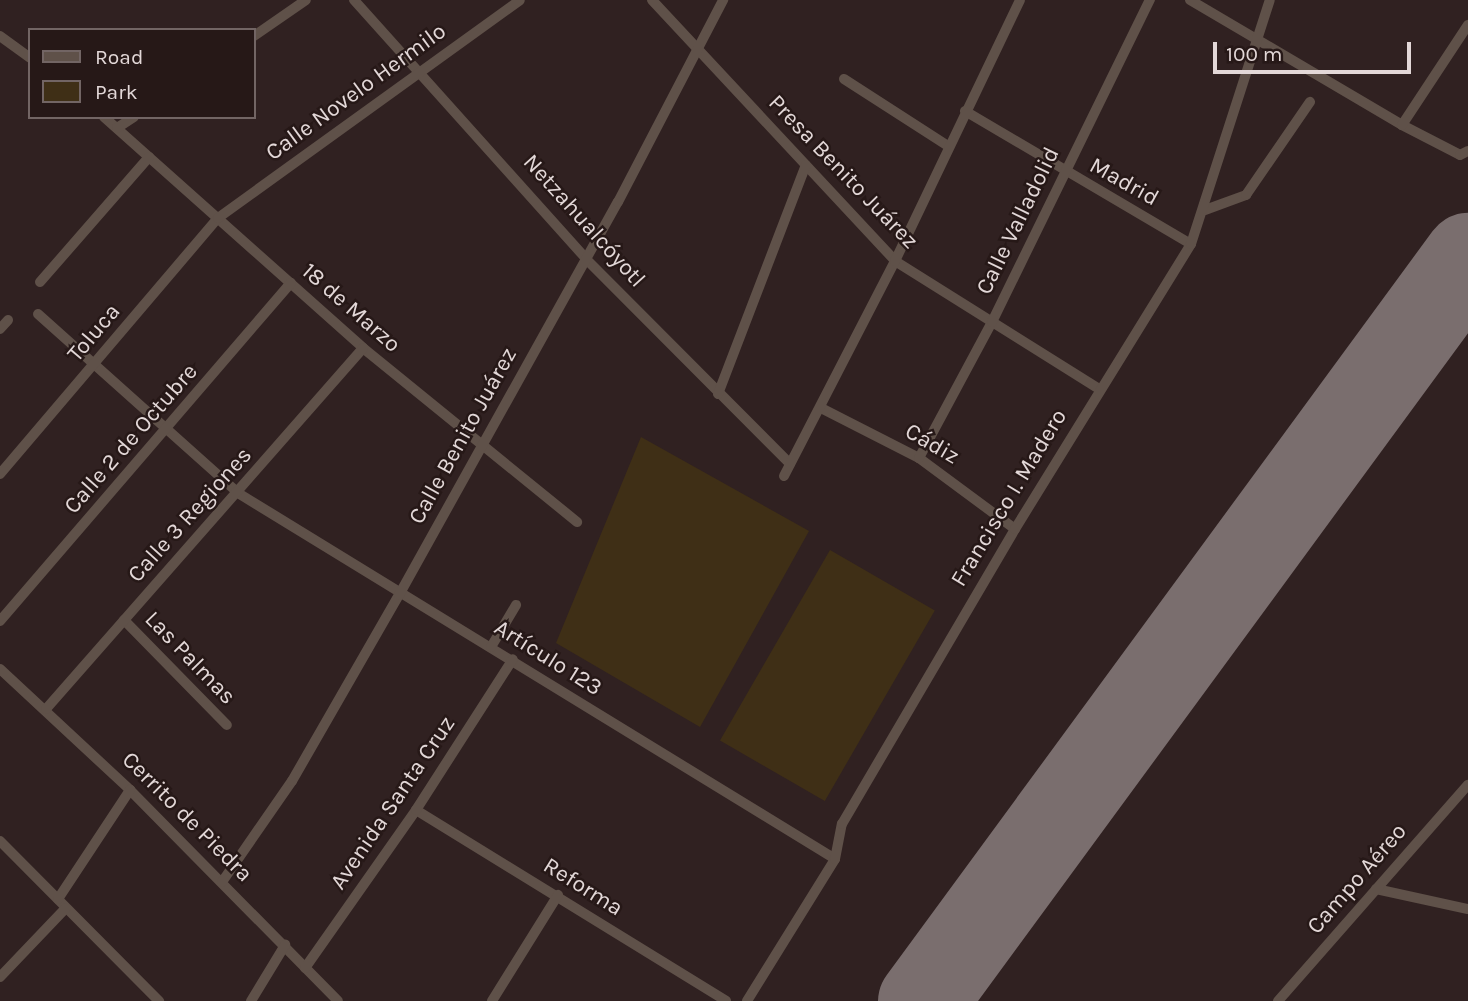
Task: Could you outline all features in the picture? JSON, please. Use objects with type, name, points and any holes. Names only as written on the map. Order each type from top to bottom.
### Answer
[{"type":"street","points":[[256,35],[306,0]]},
{"type":"street","name":"Netzahualcóyotl","points":[[354,0],[421,71],[586,259],[790,464]]},
{"type":"street","name":"Calle Novelo Hermilo","points":[[218,218],[520,0]]},
{"type":"street","name":"Presa Benito Juárez","points":[[652,0],[895,261],[1099,389]]},
{"type":"street","name":"Calle Benito Juárez","points":[[222,881],[292,781],[399,595],[586,259],[723,0]]},
{"type":"street","points":[[784,476],[895,261],[1020,0]]},
{"type":"street","name":"Calle Valladolid","points":[[919,458],[992,322],[1150,0]]},
{"type":"street","points":[[1191,0],[1402,125],[1460,155],[1468,151]]},
{"type":"street","name":"Francisco I. Madero","points":[[747,1001],[835,859],[842,824],[1015,529],[1191,244],[1205,210],[1270,0]]},
{"type":"street","points":[[1402,125],[1468,24]]},
{"type":"street","points":[[0,36],[28,57]]},
{"type":"street","points":[[844,79],[948,146]]},
{"type":"street","points":[[1205,210],[1246,195],[1310,102]]},
{"type":"street","name":"Madrid","points":[[965,111],[1064,173],[1191,244]]},
{"type":"street","name":"18 de Marzo","points":[[106,119],[363,348],[481,447],[577,522]]},
{"type":"street","points":[[117,128],[131,119]]},
{"type":"street","points":[[40,282],[149,157]]},
{"type":"street","points":[[718,394],[806,164]]},
{"type":"street","name":"Toluca","points":[[0,474],[218,218]]},
{"type":"street","name":"Calle 2 de Octubre","points":[[0,621],[169,428],[291,283]]},
{"type":"street","name":"Artículo 123","points":[[38,314],[239,493],[399,595],[513,659],[835,859]]},
{"type":"street","points":[[0,329],[8,320]]},
{"type":"street","name":"Calle 3 Regiones","points":[[46,709],[239,493],[363,348]]},
{"type":"street","name":"Cádiz","points":[[821,408],[919,458],[1015,529]]},
{"type":"street","points":[[491,647],[516,605]]},
{"type":"street","name":"Las Palmas","points":[[124,620],[227,725]]},
{"type":"street","name":"Avenida Santa Cruz","points":[[305,968],[416,810],[513,659]]},
{"type":"street","name":"Cerrito de Piedra","points":[[0,669],[130,790],[338,1001]]},
{"type":"street","name":"Campo Aéreo","points":[[1278,1001],[1468,785]]},
{"type":"street","points":[[0,977],[62,904],[130,790]]},
{"type":"street","name":"Reforma","points":[[416,810],[558,895],[726,1001]]},
{"type":"street","points":[[0,841],[159,1001]]},
{"type":"street","points":[[1376,889],[1468,909]]},
{"type":"street","points":[[492,1001],[558,895]]},
{"type":"street","points":[[251,1001],[285,945]]},
{"type":"green space","points":[[641,437],[809,531],[700,727],[556,643]]},
{"type":"green space","points":[[830,550],[935,610],[825,801],[720,741]]},
{"type":"runway","points":[[922,1001],[1468,257]]}]
